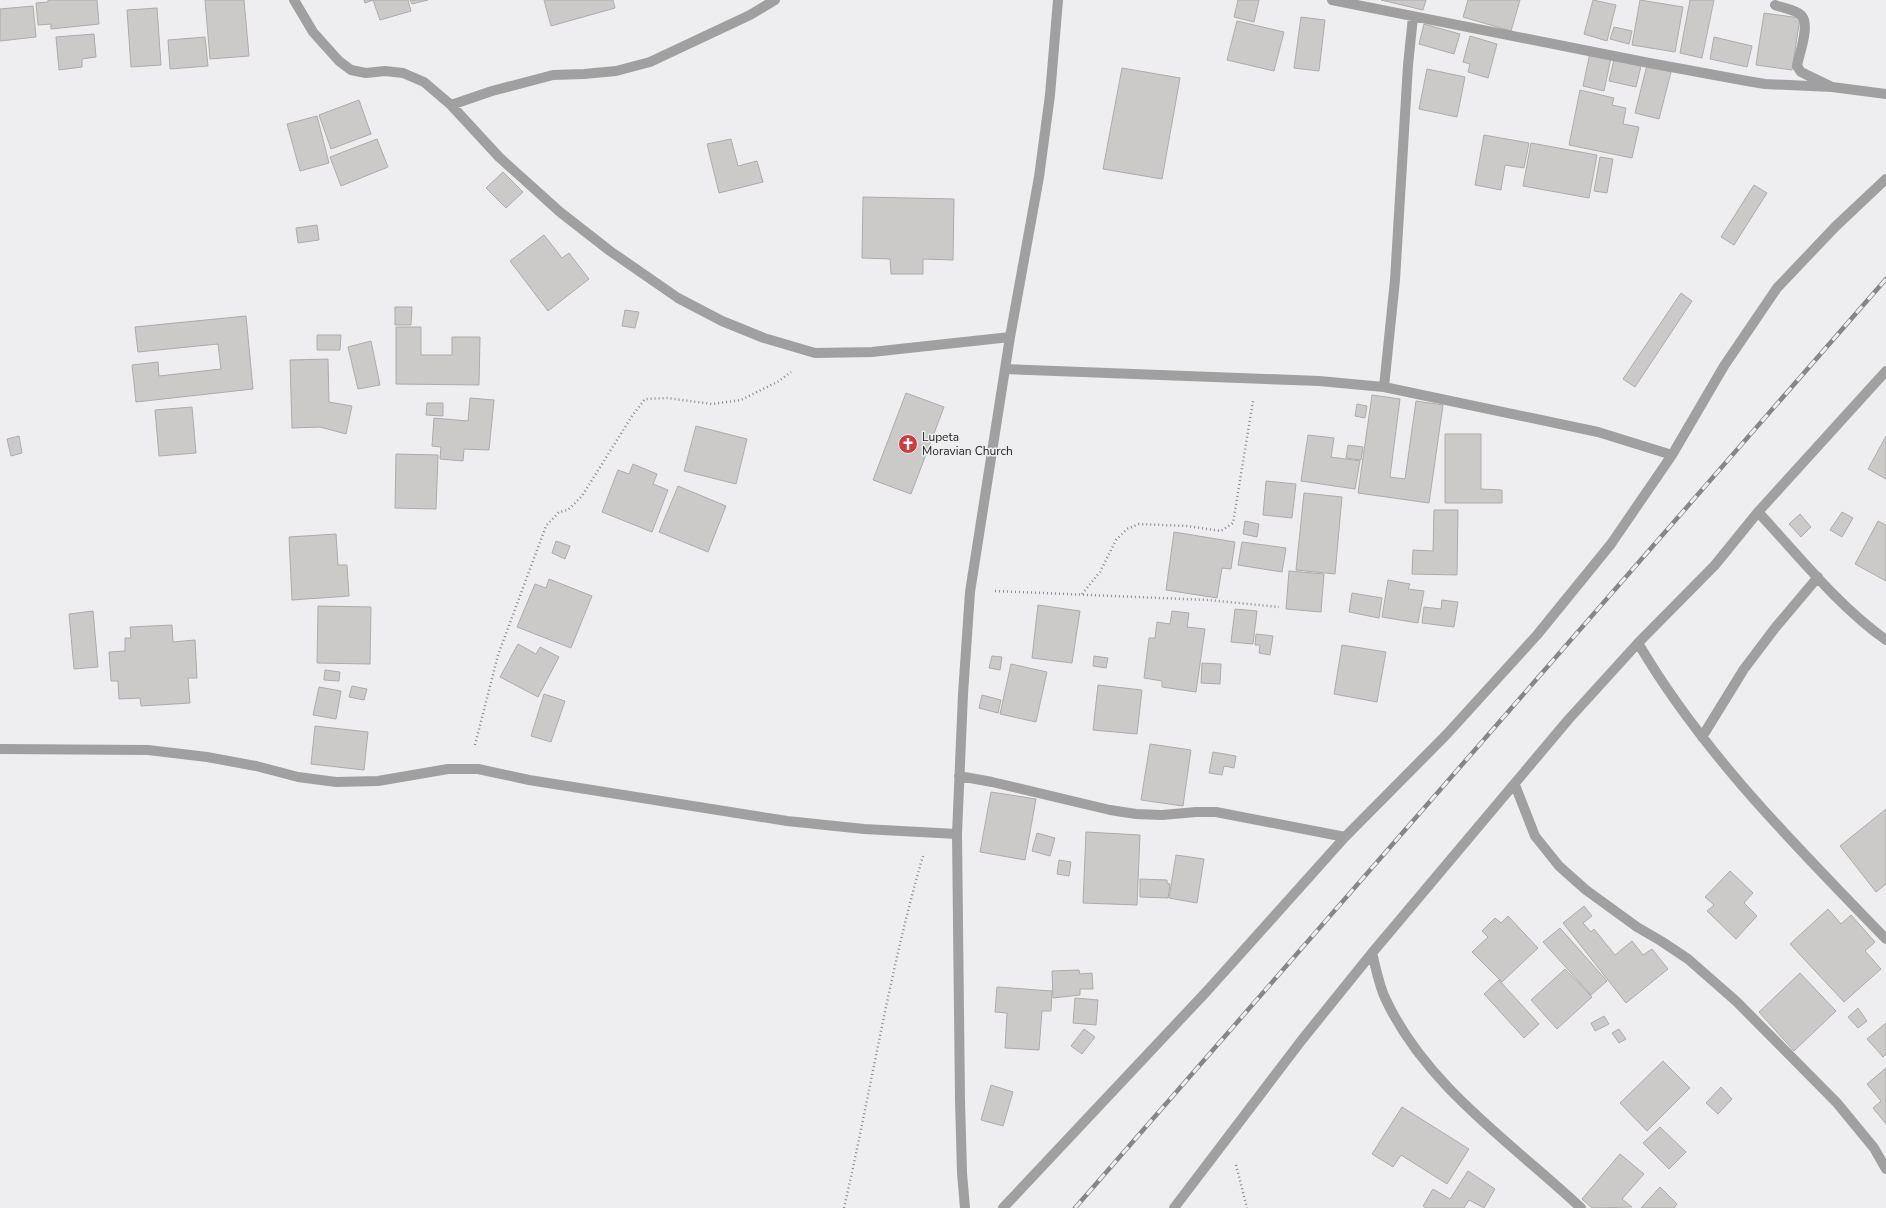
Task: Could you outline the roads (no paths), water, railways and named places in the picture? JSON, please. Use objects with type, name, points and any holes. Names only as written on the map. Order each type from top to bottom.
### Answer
[{"type":"street","points":[[294,0],[313,32],[339,61],[350,70],[366,73],[386,71],[403,73],[424,82],[451,105],[499,157],[560,212],[610,251],[678,298],[722,321],[764,338],[815,353],[872,352],[1010,337]]},
{"type":"street","points":[[451,105],[492,91],[553,75],[616,71],[650,62],[750,15],[775,0]]},
{"type":"street","points":[[965,1208],[962,1173],[960,1100],[960,942],[957,834],[970,592],[1010,337],[1036,192],[1049,102],[1058,0]]},
{"type":"street","points":[[1332,0],[1644,62],[1765,84],[1832,87],[1886,94]]},
{"type":"street","points":[[1775,5],[1801,14],[1805,20],[1806,29],[1797,66],[1801,72],[1832,87]]},
{"type":"street","points":[[1384,387],[1396,272],[1405,108],[1413,17]]},
{"type":"street","points":[[1002,1208],[1207,991],[1345,837],[1447,734],[1537,636],[1611,544],[1672,455],[1724,366],[1777,288],[1835,227],[1886,179]]},
{"type":"street","points":[[1005,369],[1078,370],[1319,381],[1384,387],[1598,432],[1672,455]]},
{"type":"street","points":[[1174,1208],[1301,1041],[1372,953],[1568,720],[1638,643],[1715,565],[1758,512],[1886,371]]},
{"type":"street","points":[[1758,512],[1834,594],[1870,629],[1886,640]]},
{"type":"street","points":[[1702,737],[1744,669],[1774,628],[1818,576]]},
{"type":"street","points":[[1638,643],[1673,699],[1742,787],[1886,939]]},
{"type":"street","points":[[0,749],[148,750],[256,766],[298,778],[336,782],[378,781],[448,769],[478,769],[529,780],[787,821],[864,829],[957,834]]},
{"type":"street","points":[[959,776],[1035,791],[1110,810],[1162,816],[1196,812],[1216,812],[1345,837]]},
{"type":"street","points":[[1514,785],[1535,836],[1559,866],[1586,890],[1636,927],[1688,959],[1737,1002],[1837,1103],[1874,1148],[1886,1169]]},
{"type":"street","points":[[1372,953],[1385,998],[1405,1034],[1434,1072],[1478,1116],[1581,1208]]},
{"type":"railway","points":[[1075,1208],[1886,279]]},
{"type":"place","name":"Lupeta Moravian Church","points":[[908,444]]}]
